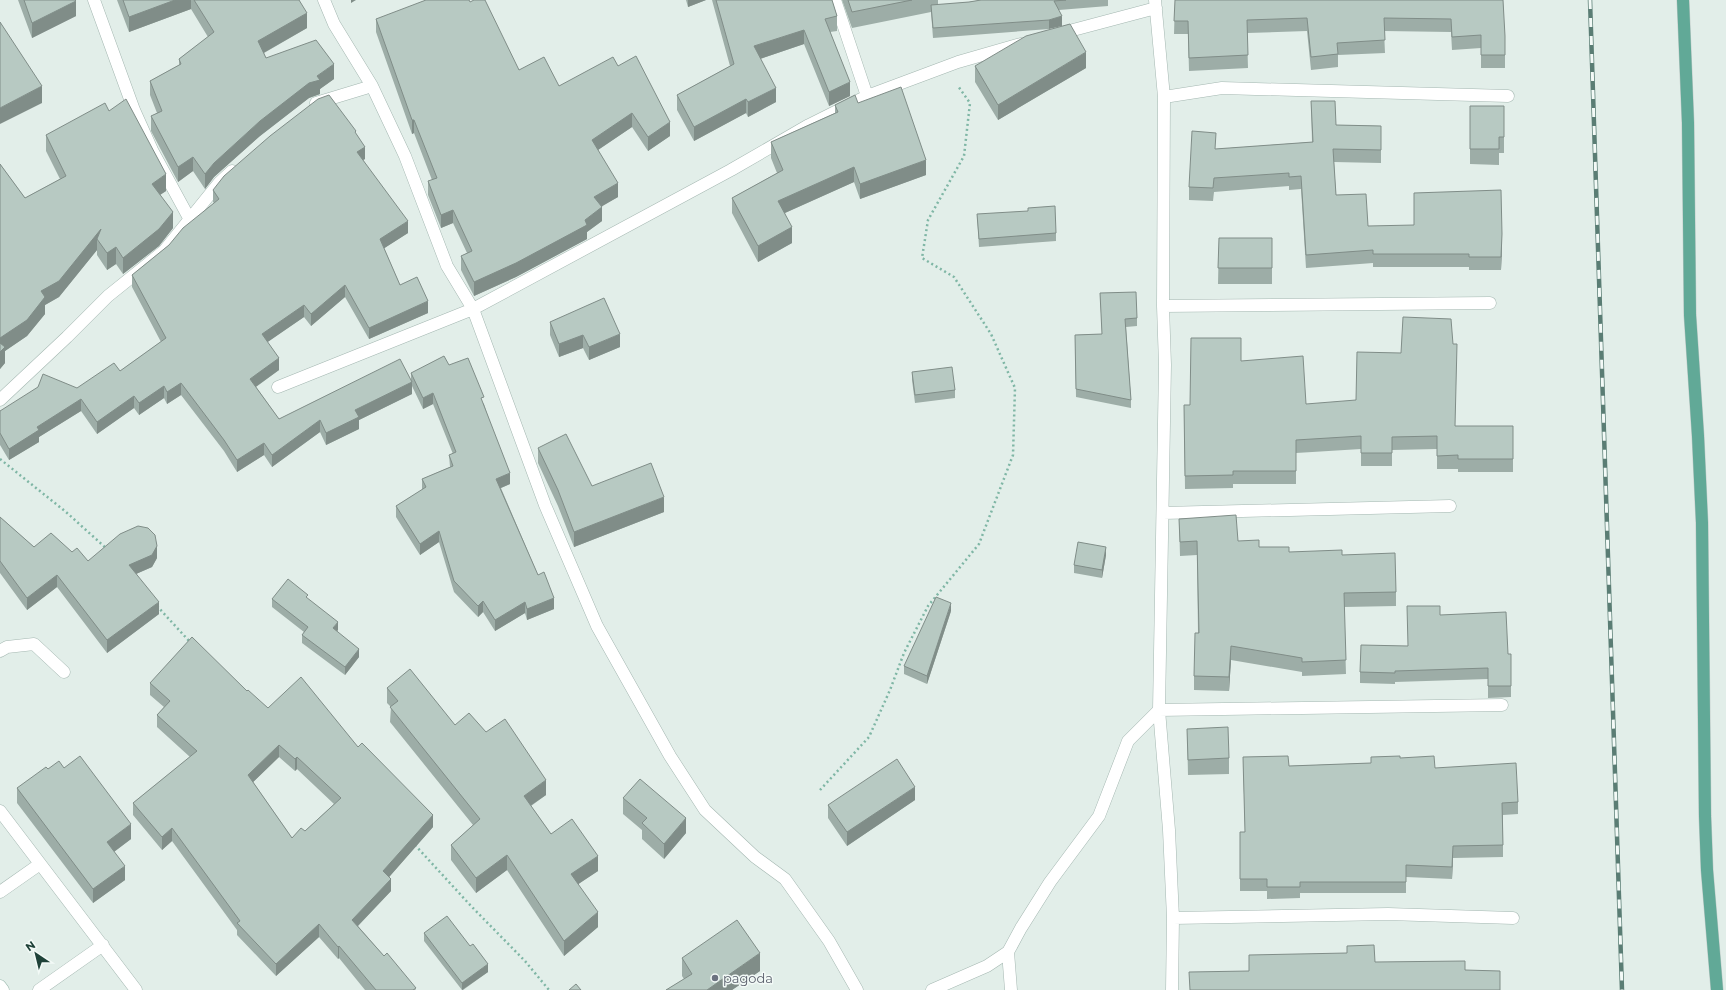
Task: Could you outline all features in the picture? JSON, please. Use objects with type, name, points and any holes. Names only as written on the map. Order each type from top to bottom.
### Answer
[{"type":"main road","points":[[1683,0],[1688,123],[1690,315],[1702,523],[1705,824],[1707,870],[1717,990]]},
{"type":"street","points":[[94,0],[134,110],[152,150],[189,218]]},
{"type":"street","points":[[324,0],[334,24],[372,86],[405,156],[447,266],[473,309],[545,505],[596,626],[670,756],[705,810],[755,857],[785,879],[829,941],[857,990]]},
{"type":"street","points":[[835,0],[867,96]]},
{"type":"street","points":[[1049,36],[1155,4],[1164,97],[1163,306],[1165,365],[1159,710],[1169,830],[1173,918],[1172,990]]},
{"type":"street","points":[[278,387],[473,309],[731,170],[809,125],[867,96],[945,67],[1034,40]]},
{"type":"street","points":[[308,109],[314,104],[372,86]]},
{"type":"street","points":[[1164,97],[1222,88],[1508,96]]},
{"type":"street","points":[[0,400],[108,296],[164,251],[189,218],[219,183],[242,162]]},
{"type":"street","points":[[1163,306],[1490,303]]},
{"type":"street","points":[[1163,513],[1450,506]]},
{"type":"street","points":[[0,651],[8,647],[34,644],[64,672]]},
{"type":"street","points":[[932,990],[987,966],[1008,952],[1021,928],[1050,882],[1099,816],[1128,741],[1159,710],[1502,705]]},
{"type":"street","points":[[0,811],[136,990]]},
{"type":"street","points":[[0,892],[40,864]]},
{"type":"street","points":[[1173,918],[1388,914],[1514,918]]},
{"type":"street","points":[[39,990],[103,945]]},
{"type":"street","points":[[1008,952],[1011,990]]},
{"type":"street","points":[[0,986],[3,990]]},
{"type":"path","points":[[820,790],[869,737],[890,690],[904,653],[928,606],[979,544],[1013,455],[1015,388],[991,334],[954,277],[922,258],[928,220],[964,156],[970,102],[945,67]]},
{"type":"path","points":[[0,459],[66,512],[109,551]]},
{"type":"path","points":[[153,601],[172,624],[193,645]]},
{"type":"path","points":[[410,840],[471,906],[525,961],[549,990]]},
{"type":"building","points":[[24,0],[75,0],[76,1],[32,23]]},
{"type":"building","points":[[123,0],[175,0],[129,17]]},
{"type":"building","points":[[194,0],[299,0],[307,13],[258,41],[266,58],[316,40],[334,64],[317,76],[320,80],[309,83],[260,121],[214,163],[205,174],[193,157],[178,167],[151,116],[162,111],[150,81],[181,64],[179,59],[214,32]]},
{"type":"building","points":[[426,0],[469,0],[470,2],[474,0],[485,0],[519,70],[544,57],[559,86],[613,57],[618,66],[636,56],[670,122],[648,137],[632,113],[592,140],[618,183],[594,197],[602,207],[585,220],[587,225],[516,263],[474,282],[461,256],[472,251],[453,210],[441,215],[428,181],[437,178],[414,120],[412,120],[376,19]]},
{"type":"building","points":[[716,0],[832,0],[837,16],[825,19],[850,82],[829,92],[804,30],[754,46],[776,88],[748,102],[746,99],[694,127],[677,95],[734,64]]},
{"type":"building","points":[[848,0],[912,0],[852,12]]},
{"type":"building","points":[[981,0],[1066,0],[1054,1],[1062,16],[1049,20],[933,28],[931,5]]},
{"type":"building","points":[[1175,0],[1503,0],[1505,55],[1481,55],[1481,35],[1452,37],[1451,19],[1384,18],[1385,40],[1337,43],[1338,54],[1311,57],[1307,18],[1247,20],[1248,55],[1189,58],[1188,21],[1174,21]]},
{"type":"building","points":[[0,22],[42,86],[0,108]]},
{"type":"building","points":[[1070,24],[1086,52],[998,105],[975,66],[1026,36]]},
{"type":"building","points":[[901,87],[926,160],[860,184],[854,167],[778,201],[792,227],[758,246],[732,198],[783,170],[771,142],[838,112],[835,105],[855,95],[858,103]]},
{"type":"building","points":[[329,95],[356,131],[355,132],[365,147],[357,152],[408,221],[380,239],[400,285],[417,277],[428,301],[369,328],[345,285],[311,314],[304,305],[262,334],[279,358],[250,379],[279,419],[400,359],[412,382],[355,410],[359,417],[326,433],[320,420],[272,455],[264,443],[237,460],[224,440],[181,383],[167,392],[164,386],[139,403],[134,396],[97,422],[81,399],[37,427],[39,430],[9,449],[0,433],[0,411],[38,387],[43,374],[77,388],[114,363],[120,371],[166,338],[132,275],[169,245],[183,228],[219,199],[213,190],[224,176],[270,136],[318,99]]},
{"type":"building","points":[[126,99],[166,174],[152,184],[173,212],[159,229],[123,258],[116,247],[107,253],[97,239],[101,229],[59,281],[41,291],[45,297],[27,320],[0,338],[0,164],[25,198],[66,176],[46,135],[105,103],[109,111]]},
{"type":"building","points":[[1311,101],[1335,101],[1336,125],[1381,126],[1381,150],[1333,149],[1336,195],[1366,194],[1368,226],[1414,225],[1414,193],[1501,190],[1501,257],[1469,257],[1469,254],[1373,254],[1373,250],[1306,255],[1301,176],[1289,177],[1289,173],[1214,178],[1213,188],[1189,187],[1192,131],[1216,133],[1215,149],[1313,142]]},
{"type":"building","points":[[1470,106],[1504,106],[1504,137],[1499,137],[1499,149],[1470,149]]},
{"type":"building","points":[[1055,206],[1056,233],[979,239],[977,214],[1028,211],[1028,208]]},
{"type":"building","points":[[1219,238],[1272,238],[1272,268],[1218,268]]},
{"type":"building","points":[[1136,292],[1137,318],[1125,319],[1131,400],[1076,389],[1075,335],[1102,334],[1100,293]]},
{"type":"building","points":[[604,298],[620,334],[589,347],[583,335],[559,344],[550,322]]},
{"type":"building","points":[[1403,317],[1451,319],[1453,344],[1457,344],[1455,426],[1513,426],[1513,459],[1458,459],[1458,455],[1437,456],[1437,436],[1392,437],[1392,453],[1361,453],[1361,436],[1296,440],[1296,471],[1233,471],[1233,475],[1185,476],[1184,405],[1190,405],[1191,338],[1241,338],[1241,361],[1303,356],[1306,404],[1356,400],[1357,352],[1401,353]]},
{"type":"building","points":[[0,343],[5,347],[0,352]]},
{"type":"building","points":[[444,356],[449,365],[468,358],[484,397],[481,398],[510,473],[496,479],[538,575],[544,572],[554,598],[527,609],[525,602],[495,620],[483,601],[478,606],[454,581],[439,531],[420,544],[396,506],[426,487],[422,479],[453,466],[449,455],[456,452],[433,393],[423,398],[411,373]]},
{"type":"building","points":[[952,367],[955,390],[915,395],[912,372]]},
{"type":"building","points":[[566,434],[592,486],[651,463],[664,497],[574,532],[558,490],[538,448]]},
{"type":"building","points":[[1236,515],[1238,541],[1259,540],[1259,547],[1289,547],[1289,552],[1342,550],[1342,555],[1395,553],[1396,592],[1344,593],[1346,660],[1302,662],[1302,658],[1231,646],[1229,677],[1194,676],[1195,633],[1199,633],[1197,541],[1180,542],[1179,519]]},
{"type":"building","points":[[0,517],[34,547],[51,533],[72,552],[77,548],[88,561],[120,534],[138,526],[148,528],[155,535],[157,546],[152,555],[129,565],[159,602],[107,640],[57,575],[27,598],[0,561]]},
{"type":"building","points":[[1078,542],[1106,547],[1102,570],[1074,565]]},
{"type":"building","points":[[288,579],[308,595],[306,597],[338,622],[333,628],[359,649],[345,667],[302,635],[308,627],[272,599]]},
{"type":"building","points":[[936,597],[951,603],[927,676],[904,666]]},
{"type":"building","points":[[1407,606],[1440,606],[1440,615],[1506,612],[1508,654],[1511,654],[1511,686],[1488,686],[1488,668],[1395,671],[1395,673],[1360,672],[1361,645],[1408,646]]},
{"type":"building","points":[[192,637],[247,691],[248,690],[268,708],[301,677],[358,747],[362,743],[433,815],[383,871],[391,879],[352,920],[384,956],[387,953],[416,988],[413,990],[376,990],[319,924],[276,964],[237,923],[240,921],[172,828],[162,837],[133,803],[197,751],[157,715],[170,701],[150,683]],"holes":[[[279,745],[295,759],[297,757],[341,798],[305,831],[301,828],[292,838],[248,775]]]},
{"type":"building","points":[[410,669],[455,725],[469,713],[486,732],[505,719],[546,780],[524,796],[551,834],[572,819],[598,856],[571,874],[598,912],[564,941],[507,855],[476,878],[451,845],[480,819],[390,707],[398,701],[387,688]]},
{"type":"building","points":[[1228,727],[1229,758],[1188,760],[1187,729]]},
{"type":"building","points":[[80,756],[131,824],[107,842],[125,866],[93,889],[17,788],[46,767],[48,769],[59,761],[64,768]]},
{"type":"building","points":[[1288,756],[1289,766],[1371,763],[1371,757],[1400,756],[1400,758],[1434,756],[1435,768],[1516,763],[1518,802],[1502,803],[1503,845],[1453,846],[1452,867],[1406,865],[1406,882],[1300,882],[1300,887],[1267,887],[1267,879],[1240,879],[1240,832],[1245,832],[1243,757]]},
{"type":"building","points":[[897,759],[915,787],[847,832],[828,805]]},
{"type":"building","points":[[640,779],[686,818],[664,844],[642,823],[647,818],[623,798]]},
{"type":"building","points":[[447,916],[470,946],[473,944],[488,964],[462,983],[424,933]]},
{"type":"building","points":[[737,920],[760,953],[707,990],[666,990],[692,974],[682,958]]},
{"type":"building","points":[[1374,945],[1375,962],[1465,961],[1465,970],[1500,971],[1500,990],[1190,990],[1189,972],[1249,971],[1249,955],[1347,953],[1347,946]]},
{"type":"building","points":[[576,984],[581,990],[569,990]]},
{"type":"railway","points":[[1590,0],[1622,990]]},
{"type":"place","name":"pagoda","points":[[715,978]]}]
